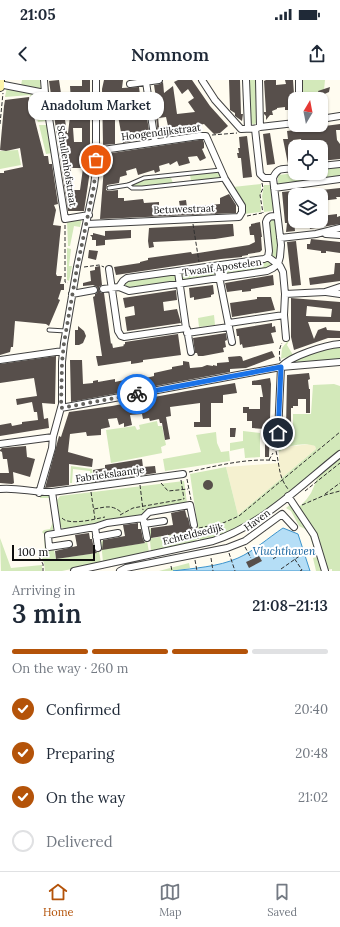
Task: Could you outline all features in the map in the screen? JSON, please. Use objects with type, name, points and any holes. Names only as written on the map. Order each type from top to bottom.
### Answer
[{"type":"street","name":"Schullenhofstraat","points":[[44,80],[65,218],[89,215]]},
{"type":"street","points":[[39,493],[52,448],[53,437],[61,408],[63,351],[72,294],[94,186],[96,151],[96,80]]},
{"type":"street","points":[[130,84],[159,80]]},
{"type":"street","points":[[202,80],[215,100],[241,129],[288,124]]},
{"type":"street","points":[[246,80],[260,174],[264,178],[273,178]]},
{"type":"street","points":[[254,128],[259,80]]},
{"type":"street","points":[[299,80],[299,92]]},
{"type":"street","points":[[146,82],[155,142]]},
{"type":"street","points":[[1,84],[45,93]]},
{"type":"street","points":[[328,118],[340,116]]},
{"type":"street","name":"Hoogendijkstraat","points":[[96,151],[206,136],[225,179]]},
{"type":"street","points":[[328,165],[340,164]]},
{"type":"street","points":[[278,264],[280,257],[280,238],[273,178],[276,171],[288,169]]},
{"type":"street","points":[[225,179],[242,206],[242,212],[239,217]]},
{"type":"street","points":[[274,188],[340,179]]},
{"type":"street","name":"Twaalf Apostelen","points":[[119,287],[127,278],[264,259],[268,257],[269,251],[266,222],[267,218],[270,216],[277,216]]},
{"type":"street","name":"Betuwestraat","points":[[87,224],[239,217]]},
{"type":"street","points":[[280,238],[316,234],[340,228]]},
{"type":"street","points":[[316,234],[340,235]]},
{"type":"street","points":[[268,257],[278,264],[283,272],[286,338]]},
{"type":"street","name":"Twaalf Apostelen","points":[[103,289],[119,287],[129,292],[267,271],[278,264]]},
{"type":"street","points":[[217,266],[232,342]]},
{"type":"street","points":[[109,269],[118,331],[121,336],[229,325],[284,315]]},
{"type":"street","points":[[178,272],[191,352]]},
{"type":"street","points":[[325,292],[340,287]]},
{"type":"street","points":[[72,294],[94,290]]},
{"type":"street","points":[[285,294],[325,292],[340,294]]},
{"type":"street","points":[[275,446],[278,433],[281,367],[287,362],[323,346],[340,344]]},
{"type":"street","points":[[0,360],[63,351]]},
{"type":"street","points":[[61,408],[281,367],[340,362]]},
{"type":"street","points":[[0,444],[53,437]]},
{"type":"street","name":"Echteldsedijk","points":[[74,571],[225,537],[255,521],[340,454]]},
{"type":"street","name":"Fabriekslaantje","points":[[0,489],[7,488],[39,493],[52,492],[90,488],[183,474]]},
{"type":"street","points":[[52,492],[58,533]]},
{"type":"street","points":[[288,496],[314,535],[325,571]]},
{"type":"street","points":[[147,538],[145,519],[149,512],[190,505],[195,526]]},
{"type":"street","name":"Haven","points":[[120,571],[217,550],[245,541],[282,514],[294,527]]},
{"type":"street","points":[[69,544],[49,547],[48,535],[96,527],[124,520],[145,519],[164,521]]},
{"type":"street","points":[[96,527],[98,548]]},
{"type":"street","points":[[96,537],[118,534]]},
{"type":"street","points":[[134,558],[138,568]]},
{"type":"lane","points":[[109,188],[128,185],[144,178],[221,170]]},
{"type":"lane","points":[[128,185],[132,188],[142,188],[225,179]]},
{"type":"lane","points":[[49,330],[66,331]]},
{"type":"path","points":[[0,124],[1,84]]},
{"type":"path","points":[[206,136],[237,133],[241,129]]},
{"type":"path","points":[[239,217],[263,213],[260,195],[263,188],[260,174]]},
{"type":"path","points":[[65,218],[65,282],[74,284]]},
{"type":"path","points":[[192,218],[200,269]]},
{"type":"path","points":[[77,268],[99,265],[109,269]]},
{"type":"path","points":[[281,367],[279,356],[280,346],[286,338]]},
{"type":"path","points":[[195,526],[223,523],[239,516],[340,432]]},
{"type":"path","points":[[269,460],[275,446]]},
{"type":"path","points":[[275,446],[278,468],[282,480],[288,489]]},
{"type":"path","points":[[190,505],[184,500],[180,477],[183,474],[261,460],[278,461]]},
{"type":"path","points":[[302,493],[340,463]]},
{"type":"path","points":[[183,474],[186,478],[191,498],[190,505]]},
{"type":"path","points":[[158,477],[160,483],[166,491],[172,492],[188,489]]},
{"type":"path","points":[[139,481],[145,519]]},
{"type":"path","points":[[325,495],[340,483]]},
{"type":"path","points":[[90,488],[96,527]]},
{"type":"path","points":[[296,508],[325,495],[340,491]]},
{"type":"path","points":[[114,516],[133,508],[184,500]]},
{"type":"path","points":[[93,509],[111,507],[117,508],[123,513],[124,520]]},
{"type":"path","points":[[61,515],[62,519],[67,522],[108,517]]},
{"type":"path","points":[[197,531],[198,541]]},
{"type":"path","points":[[281,569],[312,547],[314,551]]},
{"type":"path","points":[[246,549],[251,558]]},
{"type":"path","points":[[274,559],[288,549],[302,570],[300,571]]},
{"type":"path","points":[[39,557],[43,564],[43,571]]},
{"type":"path","points":[[230,557],[235,571]]},
{"type":"path","points":[[212,561],[213,571]]},
{"type":"path","points":[[196,564],[197,571]]},
{"type":"shaded area","points":[[310,444],[315,446],[316,449],[238,515],[226,467],[279,463],[279,452],[286,447]]},
{"type":"green space","points":[[22,80],[40,80],[41,88],[21,86]]},
{"type":"green space","points":[[248,80],[257,80],[258,121],[254,125],[250,122]]},
{"type":"green space","points":[[301,80],[325,80],[324,92],[301,92]]},
{"type":"green space","points":[[7,87],[43,94],[47,121],[38,122],[30,95],[5,97]]},
{"type":"green space","points":[[39,125],[48,125],[52,153],[46,154]]},
{"type":"green space","points":[[18,150],[21,165],[0,169],[0,151]]},
{"type":"green space","points":[[340,167],[340,178],[328,179],[328,169]]},
{"type":"green space","points":[[219,172],[222,178],[191,181],[190,175]]},
{"type":"green space","points":[[288,174],[288,180],[319,180],[278,184],[278,175]]},
{"type":"green space","points":[[171,178],[173,183],[142,187],[132,186],[133,183],[145,180]]},
{"type":"green space","points":[[261,184],[261,212],[244,214],[233,187]]},
{"type":"green space","points":[[264,185],[271,185],[274,207],[272,211],[264,212],[262,196]]},
{"type":"green space","points":[[82,218],[80,227],[74,226],[70,246],[68,246],[67,220]]},
{"type":"green space","points":[[276,219],[279,251],[278,258],[271,256],[269,220]]},
{"type":"green space","points":[[67,248],[71,249],[69,266],[72,266],[69,281],[67,280]]},
{"type":"green space","points":[[268,260],[272,266],[221,275],[220,267]]},
{"type":"green space","points":[[214,268],[215,276],[183,281],[182,273]]},
{"type":"green space","points":[[176,274],[177,282],[129,289],[124,287],[123,284],[127,281]]},
{"type":"green space","points":[[214,315],[215,325],[199,327],[198,318]]},
{"type":"green space","points":[[290,338],[287,345],[293,355],[281,359],[282,348]]},
{"type":"green space","points":[[340,346],[340,360],[295,362],[295,359],[328,347]]},
{"type":"green space","points":[[334,384],[340,386],[340,451],[263,512],[240,528],[200,542],[190,474],[226,467],[238,515],[316,449],[315,446],[302,444],[292,446],[279,452],[278,447],[281,444],[282,433],[293,432],[293,414],[311,414],[313,385]]},
{"type":"green space","points":[[157,421],[158,426],[162,426],[166,445],[161,447],[162,453],[111,463],[106,430],[135,426],[137,430],[140,429],[139,425]]},
{"type":"green space","points":[[243,431],[260,433],[260,457],[245,458],[244,448],[230,451],[230,443],[243,441]]},
{"type":"green space","points":[[216,432],[217,443],[221,452],[229,451],[230,461],[165,471],[163,459],[201,452],[196,435]]},
{"type":"green space","points":[[340,457],[340,571],[332,571],[332,569],[326,570],[306,518],[299,507],[311,493],[318,475]]},
{"type":"green space","points":[[71,466],[92,469],[94,484],[92,484],[90,471],[73,469],[72,483],[70,483]]},
{"type":"green space","points":[[184,481],[187,503],[143,515],[92,526],[66,530],[59,524],[57,500],[60,496]]},
{"type":"green space","points":[[40,496],[50,496],[53,508],[53,522],[50,498],[40,498]]},
{"type":"green space","points":[[291,504],[312,535],[322,571],[316,571],[313,558],[317,557],[309,534],[305,529],[299,526],[291,511],[286,508]]},
{"type":"green space","points":[[53,522],[53,531],[46,533],[48,551],[54,550],[56,559],[96,553],[99,551],[101,563],[62,571],[45,571],[42,559],[45,554],[44,534],[42,532],[50,529]]},
{"type":"green space","points":[[151,528],[153,538],[195,530],[197,542],[151,551],[149,531]]},
{"type":"green space","points":[[0,538],[11,568],[42,565],[42,571],[1,571]]},
{"type":"green space","points":[[103,540],[104,549],[145,543],[147,541],[149,552],[103,562],[101,542]]},
{"type":"green space","points":[[189,563],[190,568],[173,571],[159,571]]},
{"type":"water","name":"Vluchthaven","points":[[283,528],[298,534],[310,571],[173,571],[206,567],[238,558],[250,552]]},
{"type":"building","points":[[59,80],[68,133],[70,116],[81,116],[82,102],[71,102],[70,86],[82,86],[82,80],[90,80],[90,171],[84,211],[68,211],[49,81]],"holes":[[[73,128],[82,128],[82,142],[74,142]],[[71,168],[83,168],[80,190],[71,190],[68,171],[71,171]]]},
{"type":"building","points":[[104,80],[123,80],[122,88],[139,87],[143,119],[147,118],[150,136],[131,139],[131,141],[123,143],[118,116],[115,116],[115,144],[103,145],[102,89]]},
{"type":"building","points":[[178,80],[192,80],[210,106],[228,126],[220,133],[214,134],[204,124],[195,126],[196,129],[158,135],[156,117],[158,117],[159,127],[168,126],[166,117],[159,118],[154,85],[163,82],[164,93],[173,86],[177,114],[195,112],[188,102],[194,98],[188,89],[182,94],[174,82]]},
{"type":"building","points":[[229,80],[240,80],[241,114],[243,114],[242,121],[230,110]]},
{"type":"building","points":[[276,80],[276,85],[286,84],[285,80],[293,80],[294,92],[288,92],[288,110],[285,110],[285,107],[277,108],[272,111],[273,115],[270,115],[266,120],[266,116],[264,114],[264,112],[266,112],[264,81]]},
{"type":"building","points":[[330,87],[328,92],[318,91]]},
{"type":"building","points":[[29,97],[44,156],[48,156],[49,164],[52,164],[58,204],[54,205],[56,210],[53,225],[61,226],[56,274],[57,276],[62,276],[60,284],[64,284],[64,290],[61,290],[58,299],[60,300],[49,326],[46,324],[15,321],[13,347],[11,347],[10,352],[0,355],[0,173],[23,167],[20,148],[6,151],[0,150],[4,106],[5,100]]},
{"type":"building","points":[[340,124],[340,130],[336,130],[337,140],[340,144],[340,159],[328,160],[328,140],[288,140],[288,164],[283,139],[288,139],[287,131],[328,132],[328,126]]},
{"type":"building","points":[[270,133],[275,164],[267,165],[263,134]]},
{"type":"building","points":[[247,136],[252,177],[243,178],[241,158],[238,158],[237,153],[239,153],[238,148],[240,148],[239,137]]},
{"type":"building","points":[[203,140],[204,148],[202,149],[206,158],[200,161],[197,156],[188,157],[190,163],[179,166],[177,161],[170,165],[169,163],[159,166],[160,171],[155,173],[154,170],[138,175],[136,168],[126,171],[127,175],[120,177],[119,183],[107,185],[106,190],[118,190],[118,198],[124,198],[124,201],[143,199],[144,203],[159,202],[159,208],[180,207],[179,201],[186,200],[187,207],[220,204],[220,198],[229,194],[236,205],[236,213],[100,219],[105,154]]},
{"type":"building","points":[[340,188],[340,197],[328,200],[328,189]]},
{"type":"building","points":[[288,191],[288,228],[295,228],[295,231],[286,232],[287,223],[285,223],[282,192]]},
{"type":"building","points":[[337,214],[337,217],[340,216],[340,224],[328,226],[328,215]]},
{"type":"building","points":[[260,222],[262,250],[260,252],[248,254],[242,257],[116,275],[114,267],[140,263],[148,260],[148,258],[191,252],[192,254],[249,245],[255,242],[254,235],[250,235],[249,227],[251,224]]},
{"type":"building","points":[[233,224],[234,236],[215,239],[153,242],[154,247],[149,248],[149,228]]},
{"type":"building","points":[[131,230],[131,238],[105,240],[105,245],[96,246],[96,240],[92,240],[90,235],[93,235],[93,233],[105,236],[105,231]]},
{"type":"building","points":[[311,239],[340,242],[340,253],[326,251],[326,253],[321,253],[321,251],[307,249],[307,244],[310,244]]},
{"type":"building","points":[[296,241],[301,285],[292,286],[287,242]]},
{"type":"building","points":[[89,250],[98,251],[96,260],[88,258]]},
{"type":"building","points":[[335,263],[340,263],[340,281],[310,285],[309,278],[334,274]]},
{"type":"building","points":[[100,266],[102,285],[99,287],[99,290],[101,293],[104,293],[111,344],[112,343],[113,348],[124,346],[123,345],[125,342],[178,334],[181,355],[143,360],[143,362],[131,364],[131,361],[98,366],[96,356],[102,356],[93,297],[98,290],[97,287],[93,285],[83,286],[83,283],[91,281],[90,271],[95,270],[95,267]]},
{"type":"building","points":[[273,275],[274,285],[251,289],[251,291],[242,292],[242,290],[227,292],[225,283]]},
{"type":"building","points":[[213,285],[214,294],[211,295],[211,297],[194,300],[194,297],[190,298],[189,288]]},
{"type":"building","points":[[176,290],[177,300],[163,302],[164,311],[177,309],[181,323],[127,331],[125,317],[135,315],[134,306],[125,308],[123,298]]},
{"type":"building","points":[[257,297],[271,297],[275,310],[232,317],[230,303],[257,299]]},
{"type":"building","points":[[291,298],[340,302],[340,322],[308,322],[314,339],[318,330],[326,327],[327,330],[340,331],[340,338],[328,338],[294,350],[291,337]],"holes":[[[307,306],[332,309],[331,317],[306,316]]]},
{"type":"building","points":[[272,323],[272,327],[275,326],[276,332],[271,333],[274,343],[243,348],[242,344],[240,345],[239,336],[237,336],[236,329]]},
{"type":"building","points":[[78,326],[84,331],[86,336],[83,343],[75,345],[75,330],[78,330]]},
{"type":"building","points":[[226,333],[227,340],[225,341],[226,347],[223,348],[224,352],[203,356],[198,356],[197,353],[195,353],[193,338]]},
{"type":"building","points":[[272,351],[275,357],[246,368],[230,369],[230,372],[71,402],[70,360],[82,360],[83,384],[93,383],[93,381],[98,380],[98,382],[115,379],[115,382],[133,378],[134,381],[154,376],[154,373],[172,369],[172,367],[183,365],[183,361],[189,362],[190,368],[207,365],[217,366],[217,363],[229,362],[228,357],[240,356],[242,357],[243,361]]},
{"type":"building","points":[[56,356],[55,404],[42,403],[44,419],[48,418],[49,428],[0,436],[0,425],[11,423],[12,426],[22,424],[22,422],[38,420],[37,412],[34,412],[32,402],[17,405],[16,399],[37,396],[34,378],[0,383],[0,364]]},
{"type":"building","points":[[309,373],[310,413],[306,413],[306,399],[298,399],[298,406],[293,406],[293,408],[291,408],[291,430],[286,430],[287,375]]},
{"type":"building","points":[[270,378],[269,457],[265,457],[265,440],[263,439],[264,429],[252,428],[252,421],[247,421],[247,413],[243,413],[243,407],[249,407],[249,409],[260,409],[260,397],[263,397],[261,385],[252,385],[252,381]]},
{"type":"building","points":[[235,383],[237,393],[223,395],[223,403],[211,403],[211,427],[194,427],[194,422],[200,422],[200,403],[170,407],[171,416],[166,417],[170,439],[165,440],[162,423],[160,423],[159,419],[150,421],[149,418],[143,419],[142,414],[130,415],[132,425],[124,427],[124,423],[119,425],[117,418],[108,419],[110,427],[101,429],[101,435],[87,436],[86,432],[70,434],[68,452],[93,459],[92,467],[69,464],[69,485],[45,488],[59,436],[61,437],[69,412],[133,402],[134,405],[146,402],[146,399],[154,397]]},
{"type":"building","points":[[230,428],[236,428],[235,437],[230,437]]},
{"type":"building","points":[[26,446],[27,457],[35,459],[30,477],[13,472],[14,483],[0,483],[0,473],[9,473],[7,459],[3,459],[2,452],[0,450],[2,448]]},
{"type":"building","points":[[142,459],[143,467],[155,466],[156,473],[95,482],[93,470],[105,468],[105,465]]},
{"type":"building","points":[[206,480],[210,480],[212,481],[212,489],[206,490],[203,487],[203,483]]},
{"type":"building","points":[[185,510],[193,531],[151,538],[151,528],[173,525],[171,513]]},
{"type":"building","points":[[138,523],[138,529],[141,529],[145,543],[102,550],[103,540],[125,536],[123,525]]},
{"type":"building","points":[[89,533],[94,549],[97,553],[56,559],[55,551],[77,546],[75,535]]},
{"type":"building","points":[[259,556],[262,561],[249,568],[246,562]]},
{"type":"way so far","points":[[96,160],[94,186],[89,215],[77,268],[64,343],[61,408],[137,394]]},
{"type":"place","name":"Anadolum Market","points":[[96,160]]},
{"type":"route","points":[[137,394],[281,367],[278,433]]}]
